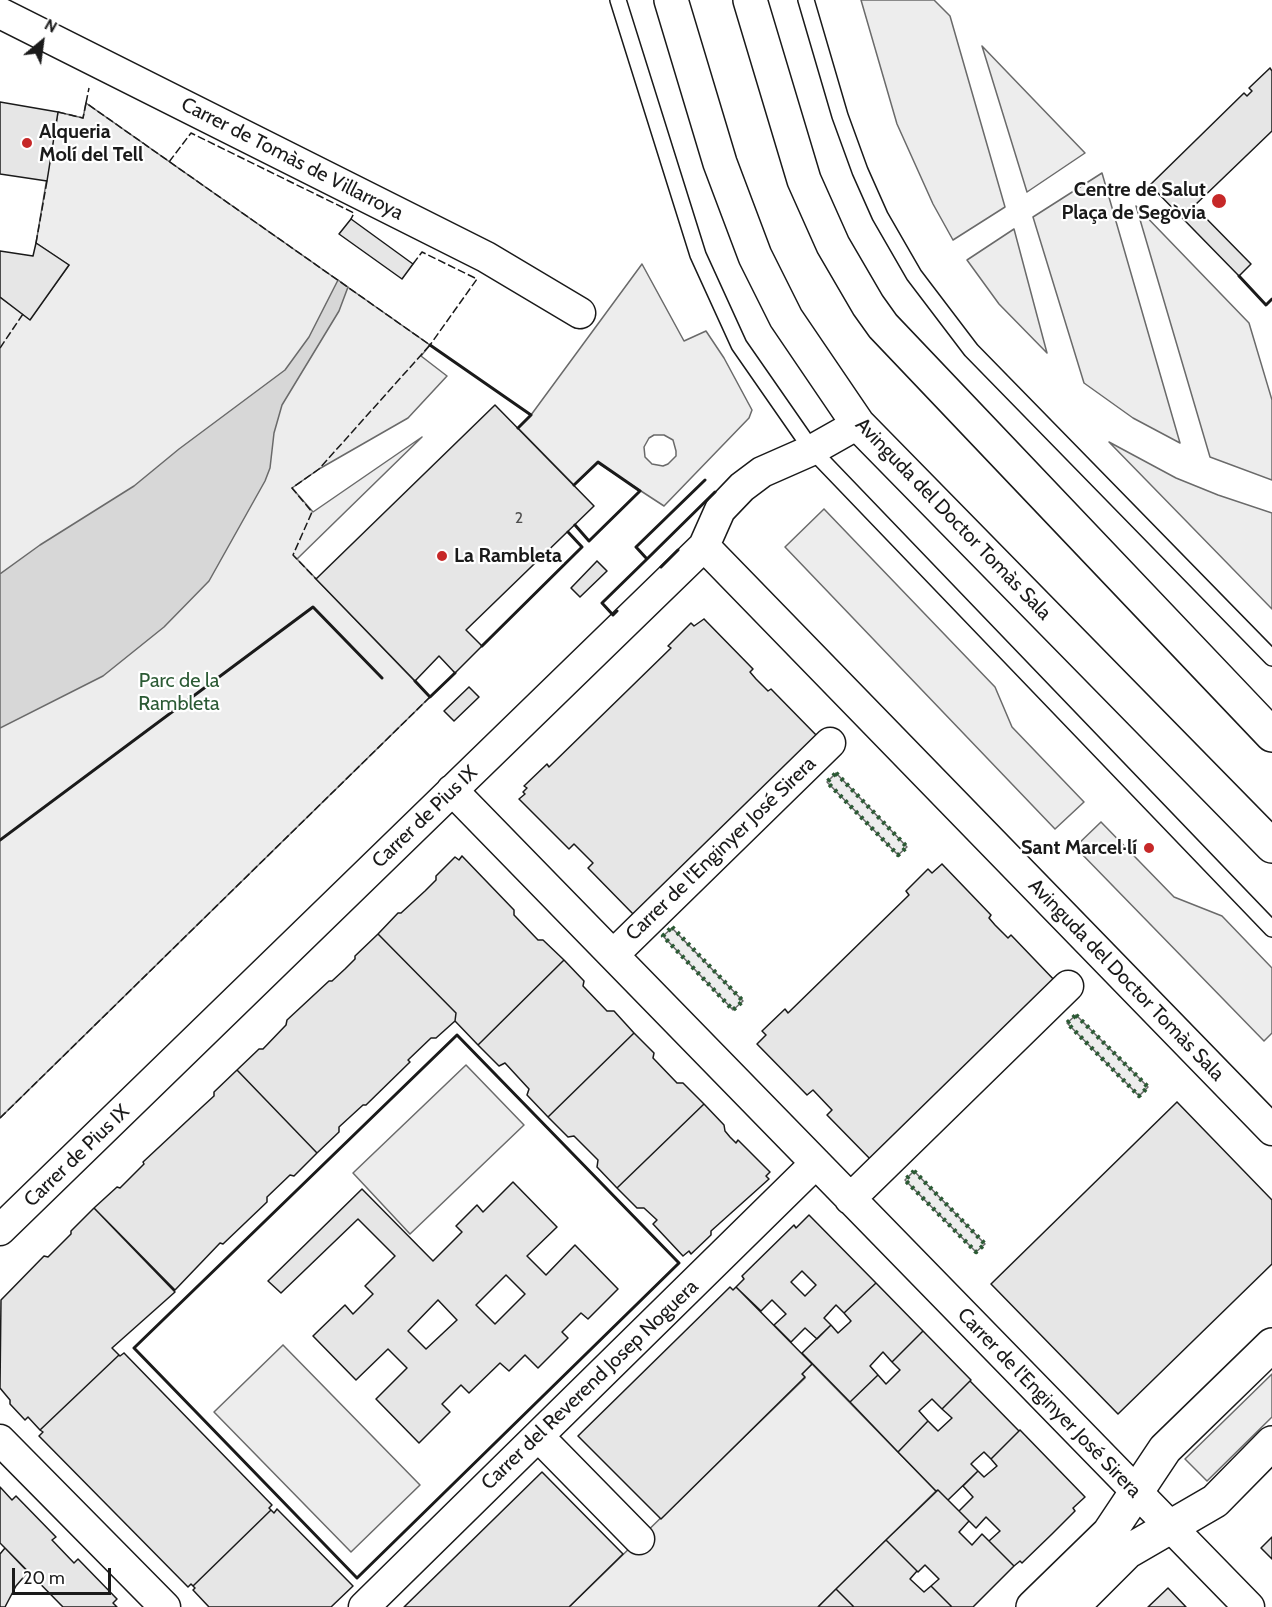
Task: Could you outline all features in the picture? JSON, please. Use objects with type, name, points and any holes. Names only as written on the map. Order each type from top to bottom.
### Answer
[{"type":"main road","name":"Avinguda del Doctor Tomàs Sala","points":[[671,0],[720,163],[755,256],[786,318],[858,424],[1272,846]]},
{"type":"main road","points":[[750,0],[804,180],[833,245],[867,305],[883,327],[1272,735]]},
{"type":"main road","points":[[1033,1607],[1109,1533],[1165,1449],[1272,1346]]},
{"type":"main road","points":[[1072,1607],[1127,1552],[1215,1501],[1272,1443]]},
{"type":"street","name":"Carrer de Tomàs de Villarroya","points":[[0,13],[486,256],[580,313]]},
{"type":"street","name":"Carrer de Pius IX","points":[[0,1230],[704,546],[720,510],[742,487],[762,472],[812,450],[858,424]]},
{"type":"street","name":"Avinguda del Doctor Tomàs Sala","points":[[704,546],[1272,1130]]},
{"type":"street","name":"Carrer de l'Enginyer José Sirera","points":[[613,955],[830,743]]},
{"type":"street","name":"Carrer de l'Enginyer José Sirera","points":[[452,790],[1249,1607]]},
{"type":"street","points":[[850,1199],[1068,986]]},
{"type":"street","name":"Carrer del Reverend Josep Noguera","points":[[363,1607],[816,1163]]},
{"type":"street","points":[[538,1436],[639,1539]]},
{"type":"street","points":[[0,1440],[165,1607]]},
{"type":"lane","points":[[618,0],[698,255],[739,345],[812,450],[1272,929]]},
{"type":"lane","points":[[806,0],[840,116],[860,171],[880,216],[914,275],[971,350],[1272,658]]},
{"type":"shaded area","points":[[861,0],[934,0],[950,16],[1005,207],[953,240],[933,204],[897,124]]},
{"type":"shaded area","points":[[982,46],[1085,153],[1027,192]]},
{"type":"shaded area","name":"Parc de la Rambleta","points":[[86,103],[430,345],[421,356],[447,376],[408,418],[319,469],[292,488],[313,512],[422,437],[297,559],[430,697],[0,1118],[0,297],[30,319],[69,265],[36,243],[58,112],[83,118]]},
{"type":"shaded area","points":[[1102,173],[1180,443],[1133,418],[1084,383],[1033,217]]},
{"type":"shaded area","points":[[1136,206],[1249,323],[1272,400],[1272,480],[1210,457]]},
{"type":"shaded area","points":[[1014,229],[1047,353],[999,304],[967,260]]},
{"type":"shaded area","points":[[642,264],[684,341],[706,331],[724,358],[752,410],[749,418],[664,506],[598,463],[574,485],[518,428],[531,415]],"holes":[[[654,435],[664,435],[673,440],[676,456],[663,466],[652,464],[645,457],[644,447],[649,438]]]},
{"type":"shaded area","points":[[338,280],[348,287],[339,311],[282,405],[274,433],[270,468],[265,481],[209,581],[164,627],[103,676],[0,728],[0,574],[40,545],[134,486],[179,449],[285,370],[309,337]]},
{"type":"shaded area","points":[[1109,442],[1176,478],[1272,513],[1272,609]]},
{"type":"shaded area","points":[[824,509],[995,687],[1012,727],[1084,802],[1055,829],[785,547]]},
{"type":"shaded area","points":[[836,773],[907,847],[898,855],[827,782]]},
{"type":"shaded area","points":[[1101,822],[1174,897],[1222,916],[1272,968],[1272,1033],[1264,1041],[1075,847]]},
{"type":"shaded area","points":[[672,928],[743,1001],[733,1010],[663,936]]},
{"type":"shaded area","points":[[1076,1015],[1148,1087],[1139,1096],[1067,1023]]},
{"type":"shaded area","points":[[466,1065],[524,1125],[410,1234],[353,1173]]},
{"type":"shaded area","points":[[914,1171],[985,1244],[976,1252],[905,1180]]},
{"type":"shaded area","points":[[283,1345],[420,1485],[351,1552],[214,1412]]},
{"type":"shaded area","points":[[812,1364],[936,1491],[818,1607],[569,1607],[805,1378],[802,1374]]},
{"type":"shaded area","points":[[1272,1374],[1272,1417],[1207,1481],[1185,1459]]},
{"type":"building","points":[[1270,68],[1272,71],[1272,131],[1194,206],[1251,264],[1239,276],[1150,185],[1244,93],[1247,96],[1252,91],[1249,88]]},
{"type":"building","name":"Alqueria Molí del Tell","points":[[0,102],[58,112],[47,181],[0,174]]},
{"type":"building","points":[[351,219],[413,264],[402,279],[339,234]]},
{"type":"building","points":[[36,243],[69,265],[30,320],[0,297],[0,251],[33,256]]},
{"type":"building","name":"La Rambleta","points":[[495,405],[594,506],[466,630],[482,646],[455,673],[439,656],[415,681],[316,579]]},
{"type":"building","points":[[597,561],[607,571],[580,597],[571,588]]},
{"type":"building","points":[[704,619],[753,669],[750,672],[756,679],[768,691],[771,689],[819,738],[636,917],[588,868],[593,863],[574,844],[569,849],[519,799],[525,794],[523,792],[527,788],[524,786],[547,764],[549,767],[671,648],[668,646],[691,623],[694,626]]},
{"type":"building","points":[[469,687],[479,697],[454,721],[444,711]]},
{"type":"building","points":[[462,856],[514,910],[514,915],[538,940],[543,940],[564,960],[478,1045],[455,1021],[456,1013],[378,934],[436,880],[436,876],[455,857],[459,860]]},
{"type":"building","points":[[942,864],[991,915],[989,918],[995,925],[1008,938],[1011,935],[1058,984],[874,1163],[827,1115],[832,1110],[813,1090],[807,1095],[757,1044],[766,1035],[762,1031],[785,1009],[788,1013],[909,895],[906,891],[928,869],[932,873]]},
{"type":"building","points":[[378,934],[456,1013],[455,1021],[436,1038],[431,1038],[408,1060],[410,1062],[366,1105],[363,1105],[339,1127],[339,1132],[317,1153],[237,1070],[259,1049],[263,1049],[286,1025],[287,1020],[345,969]]},
{"type":"building","points":[[564,960],[584,981],[583,986],[607,1011],[614,1011],[634,1033],[548,1117],[527,1095],[529,1089],[505,1063],[499,1066],[478,1045]]},
{"type":"building","points":[[634,1033],[654,1053],[653,1058],[677,1083],[683,1083],[704,1104],[617,1188],[597,1167],[598,1160],[574,1136],[568,1137],[548,1117]]},
{"type":"building","points":[[237,1070],[317,1153],[294,1176],[290,1175],[267,1197],[267,1202],[223,1244],[220,1243],[175,1290],[94,1208],[117,1187],[120,1188],[144,1164],[143,1162],[214,1096],[214,1092]]},
{"type":"building","points":[[1177,1102],[1272,1200],[1272,1264],[1118,1414],[991,1284]]},
{"type":"building","points":[[704,1104],[724,1125],[730,1137],[736,1143],[738,1140],[770,1172],[766,1176],[769,1179],[711,1231],[711,1235],[691,1254],[689,1251],[683,1256],[653,1224],[657,1220],[644,1208],[637,1208],[617,1188]]},
{"type":"building","points":[[513,1182],[557,1227],[527,1256],[546,1275],[575,1245],[618,1289],[588,1319],[581,1313],[562,1332],[568,1338],[538,1368],[525,1355],[509,1371],[500,1363],[469,1393],[461,1385],[442,1404],[450,1412],[419,1443],[376,1399],[407,1368],[388,1349],[356,1380],[313,1336],[345,1305],[353,1314],[373,1294],[365,1286],[395,1256],[358,1219],[281,1293],[268,1281],[362,1189],[433,1261],[462,1232],[456,1226],[477,1205],[483,1212]],"holes":[[[506,1275],[525,1294],[495,1324],[476,1305]],[[438,1300],[457,1320],[426,1349],[408,1331]]]},
{"type":"building","points":[[94,1208],[175,1292],[112,1348],[119,1355],[40,1430],[28,1417],[25,1420],[10,1404],[10,1400],[0,1388],[1,1300],[44,1256],[48,1257]]},
{"type":"building","points":[[809,1215],[876,1283],[844,1313],[836,1305],[824,1318],[831,1325],[817,1339],[805,1328],[791,1342],[774,1325],[786,1314],[772,1300],[761,1311],[736,1287],[744,1279],[742,1276],[794,1225],[796,1228]],"holes":[[[802,1271],[816,1285],[805,1296],[791,1282]]]},
{"type":"building","points":[[876,1283],[923,1331],[892,1362],[883,1352],[870,1366],[878,1375],[850,1402],[802,1353],[831,1325],[838,1333],[849,1323],[851,1321],[844,1313]]},
{"type":"building","points":[[730,1287],[733,1290],[736,1287],[812,1364],[802,1374],[805,1377],[661,1519],[578,1436]]},
{"type":"building","points":[[923,1331],[971,1380],[942,1409],[932,1399],[919,1411],[928,1421],[898,1452],[850,1402],[878,1375],[886,1384],[900,1370],[892,1362]]},
{"type":"building","points":[[124,1353],[272,1505],[269,1508],[271,1510],[193,1586],[191,1584],[188,1587],[39,1436],[43,1432],[40,1430],[119,1355]]},
{"type":"building","points":[[970,1381],[1019,1431],[991,1459],[984,1452],[974,1461],[971,1464],[978,1471],[948,1500],[938,1490],[936,1491],[898,1452],[928,1421],[938,1431],[952,1418],[942,1409]]},
{"type":"building","points":[[1020,1430],[1085,1497],[1073,1508],[1075,1511],[1052,1534],[1022,1563],[1020,1561],[1014,1566],[989,1541],[1000,1531],[986,1517],[976,1528],[959,1511],[973,1497],[963,1486],[978,1471],[984,1477],[997,1466],[991,1459]]},
{"type":"building","points":[[542,1472],[623,1554],[569,1607],[404,1607]]},
{"type":"building","points":[[0,1487],[12,1500],[16,1496],[56,1537],[52,1540],[74,1563],[78,1559],[117,1599],[113,1603],[117,1607],[63,1607],[0,1543]]},
{"type":"building","points":[[938,1490],[969,1521],[959,1532],[972,1545],[982,1534],[1014,1566],[973,1607],[952,1607],[931,1586],[939,1579],[925,1565],[918,1572],[886,1540]]},
{"type":"building","points":[[277,1509],[353,1586],[331,1607],[209,1607],[193,1590],[195,1588],[193,1586],[271,1510],[274,1513]]},
{"type":"building","points":[[1272,1537],[1272,1559],[1261,1548]]},
{"type":"building","points":[[886,1540],[917,1571],[910,1579],[924,1592],[931,1586],[952,1607],[854,1607],[836,1589]]},
{"type":"building","points":[[5,1548],[28,1572],[16,1586],[5,1607],[0,1607],[0,1554]]},
{"type":"building","points":[[1168,1588],[1186,1607],[1148,1607]]},
{"type":"building","points":[[836,1589],[854,1607],[818,1607]]},
{"type":"hedge","points":[[836,773],[907,847],[898,855],[827,782],[836,773]]},
{"type":"hedge","points":[[672,927],[743,1001],[733,1010],[663,936],[672,927]]},
{"type":"hedge","points":[[1076,1015],[1148,1087],[1139,1096],[1067,1023],[1076,1015]]},
{"type":"hedge","points":[[914,1171],[985,1244],[976,1252],[905,1180],[914,1171]]},
{"type":"fence","points":[[86,103],[89,88]]},
{"type":"fence","points":[[58,112],[83,118],[86,103],[430,345],[319,469],[292,488],[312,512],[293,555],[316,579]]},
{"type":"fence","points":[[169,162],[191,133],[354,213],[351,219]]},
{"type":"fence","points":[[36,243],[47,181]]},
{"type":"fence","points":[[413,264],[422,252],[477,279],[430,345]]},
{"type":"fence","points":[[0,348],[23,314]]},
{"type":"fence","points":[[0,1118],[430,697]]},
{"type":"wall","points":[[1239,276],[1266,305],[1272,299]]},
{"type":"wall","points":[[430,345],[531,415],[518,428]]},
{"type":"wall","points":[[574,485],[598,462],[640,491],[589,541],[575,525]]},
{"type":"wall","points":[[705,480],[636,547],[647,559],[715,492]]},
{"type":"wall","points":[[482,646],[582,547],[568,532]]},
{"type":"wall","points":[[661,567],[678,550]]},
{"type":"wall","points":[[617,611],[613,615],[602,603],[647,559]]},
{"type":"wall","points":[[0,840],[313,607],[382,678]]},
{"type":"wall","points":[[415,681],[430,697],[455,673]]},
{"type":"wall","points":[[457,1035],[679,1263],[357,1578],[134,1348],[457,1035]]},
{"type":"place","name":"Alqueria Molí del Tell","points":[[27,143]]},
{"type":"place","name":"Centre de Salut Plaça de Segòvia","points":[[1219,201]]},
{"type":"place","name":"La Rambleta","points":[[442,556]]},
{"type":"place","name":"Sant Marcel·lí","points":[[1149,848]]}]
